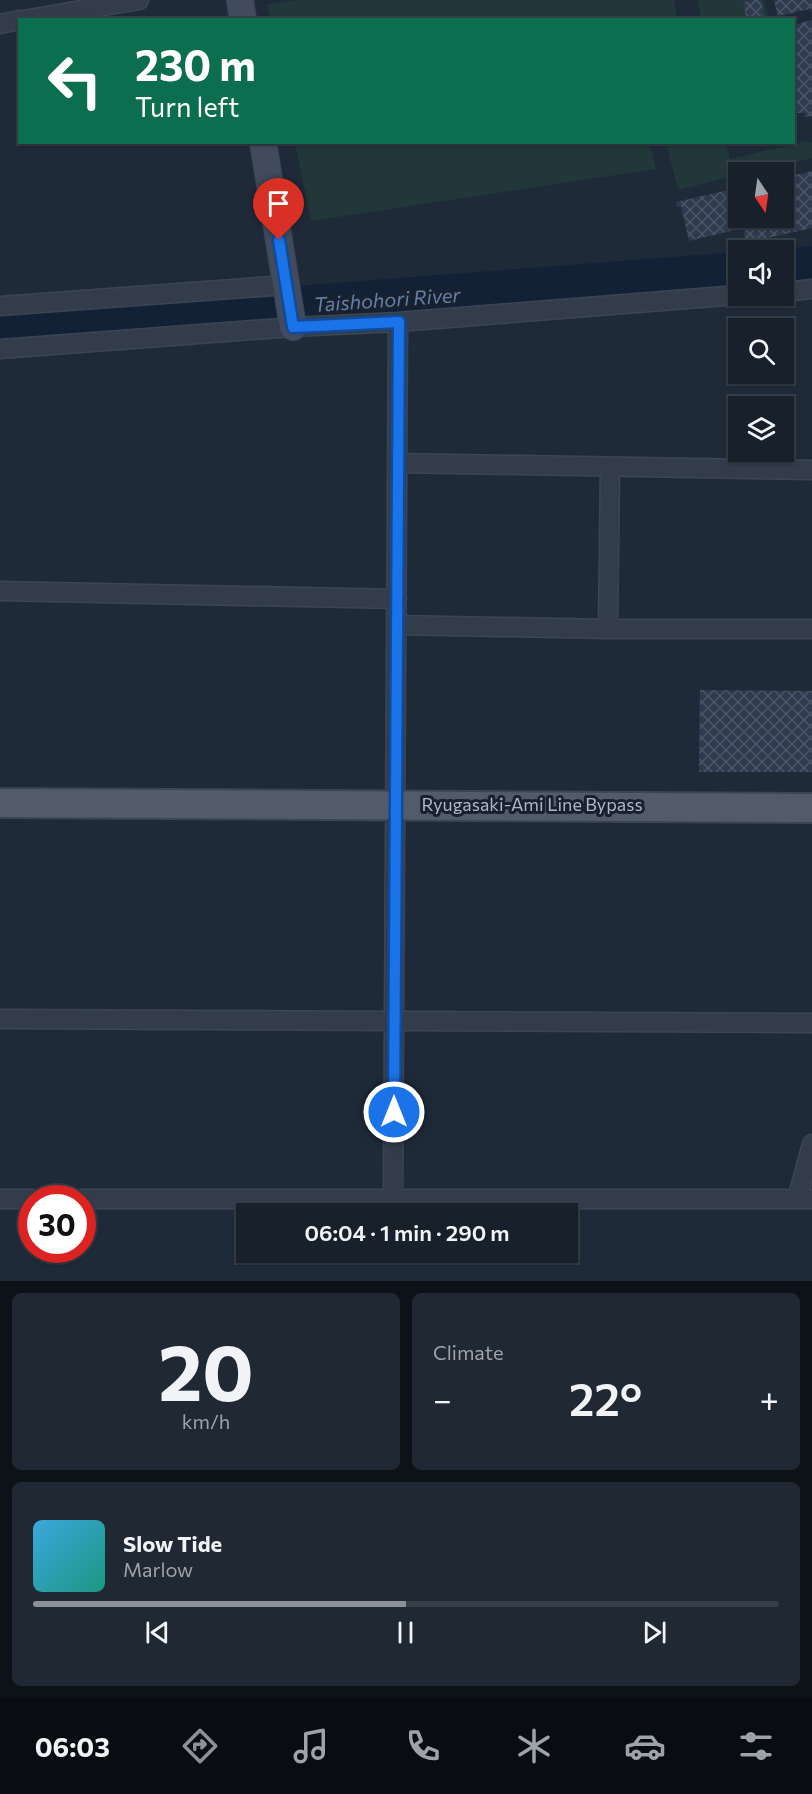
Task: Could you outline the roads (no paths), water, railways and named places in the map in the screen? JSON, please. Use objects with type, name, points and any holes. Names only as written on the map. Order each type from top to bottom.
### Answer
[{"type":"main road","name":"Ryugasaki-Ami Line Bypass","points":[[0,803],[812,808]]},
{"type":"street","points":[[36,18],[139,0]]},
{"type":"street","points":[[240,0],[243,18]]},
{"type":"street","points":[[0,24],[18,20]]},
{"type":"street","points":[[263,144],[293,327]]},
{"type":"street","points":[[0,306],[286,285]]},
{"type":"street","points":[[794,290],[812,289]]},
{"type":"street","points":[[0,349],[293,327],[399,322],[728,296]]},
{"type":"street","points":[[393,1199],[399,322]]},
{"type":"street","points":[[398,464],[812,470]]},
{"type":"street","points":[[608,629],[610,468]]},
{"type":"street","points":[[0,591],[397,599]]},
{"type":"street","points":[[396,626],[812,629]]},
{"type":"street","points":[[0,1019],[812,1023]]},
{"type":"street","points":[[96,1199],[805,1199],[812,1144]]},
{"type":"street","points":[[0,1199],[18,1199]]},
{"type":"waterway","name":"Taishohori River","points":[[794,269],[812,267]]},
{"type":"waterway","name":"Taishohori River","points":[[0,330],[728,274]]}]
